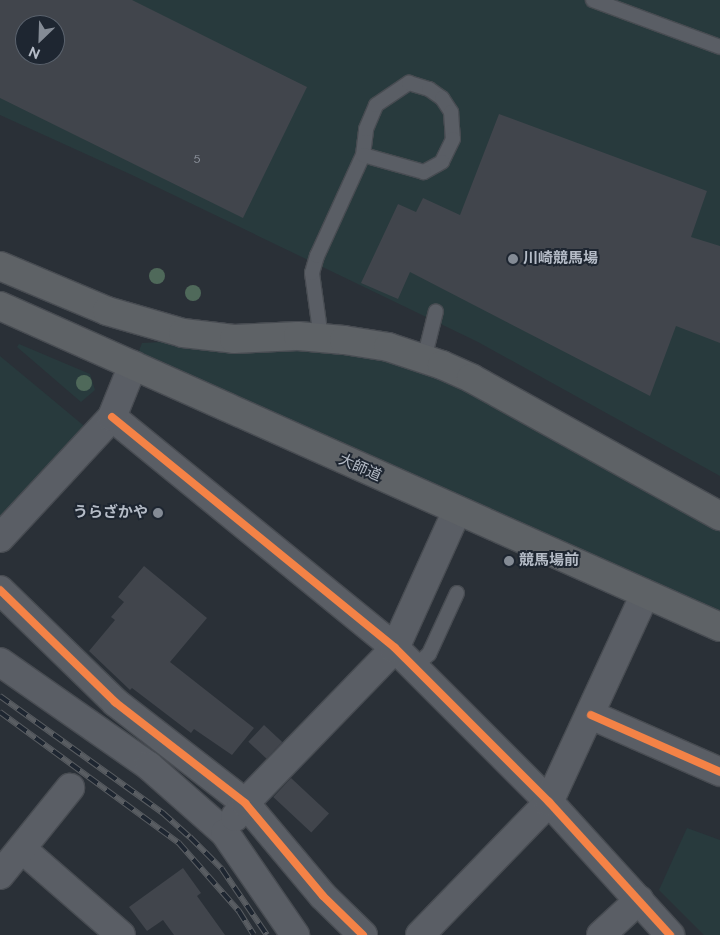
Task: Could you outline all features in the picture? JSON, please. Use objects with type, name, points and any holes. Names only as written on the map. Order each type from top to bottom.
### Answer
[{"type":"highway","points":[[0,266],[107,311],[183,333],[234,339],[298,336],[321,338],[388,347],[424,359],[471,378],[720,516]]},
{"type":"highway","name":"大師道","points":[[0,306],[720,627]]},
{"type":"street","points":[[0,538],[112,418],[133,365]]},
{"type":"street","points":[[112,418],[395,648],[549,802],[670,935]]},
{"type":"street","points":[[225,834],[245,803],[395,648],[457,511]]},
{"type":"street","points":[[0,590],[115,702],[245,803],[324,896],[363,935]]},
{"type":"street","points":[[420,935],[549,802],[645,594]]},
{"type":"street","points":[[0,662],[149,766],[225,834],[295,935]]},
{"type":"street","points":[[590,715],[720,772]]},
{"type":"street","points":[[0,875],[70,788]]},
{"type":"street","points":[[22,849],[121,935]]},
{"type":"street","points":[[601,935],[639,900]]},
{"type":"lane","points":[[593,0],[720,47]]},
{"type":"lane","points":[[321,338],[312,273],[314,264],[363,155],[366,129],[376,106],[409,83],[429,89],[442,98],[451,112],[453,139],[442,162],[424,172],[363,155]]},
{"type":"lane","points":[[424,359],[436,311]]},
{"type":"lane","points":[[414,667],[429,654],[457,593]]},
{"type":"shaded area","name":"川崎競馬場","points":[[0,0],[720,0],[720,476],[478,342],[132,175],[0,115]]},
{"type":"shaded area","points":[[162,342],[231,352],[288,349],[376,357],[422,370],[463,389],[720,530],[720,616],[137,356],[142,343]]},
{"type":"shaded area","points":[[19,344],[90,374],[95,390],[81,402],[17,347]]},
{"type":"shaded area","points":[[0,356],[89,430],[0,520]]},
{"type":"shaded area","points":[[687,828],[720,840],[720,935],[704,935],[659,890]]},
{"type":"building","points":[[0,0],[132,0],[307,87],[243,218],[0,98]]},
{"type":"building","points":[[499,114],[707,191],[691,237],[720,246],[720,343],[676,326],[650,396],[410,272],[398,299],[361,283],[398,204],[416,212],[423,198],[460,215]]},
{"type":"building","points":[[144,566],[207,618],[170,662],[254,728],[232,755],[194,729],[191,733],[132,688],[130,690],[89,651],[115,620],[111,617],[124,602],[118,597]]},
{"type":"building","points":[[264,725],[282,742],[267,759],[248,742]]},
{"type":"building","points":[[291,778],[329,813],[311,832],[273,797]]},
{"type":"building","points":[[183,868],[201,893],[197,896],[225,935],[174,935],[163,920],[147,931],[129,907]]},
{"type":"railway","points":[[0,696],[163,813],[190,837],[222,869],[267,935]]},
{"type":"railway","points":[[0,712],[179,843],[239,911],[254,935]]},
{"type":"cycle path","points":[[112,417],[395,648],[549,802],[670,935]]},
{"type":"cycle path","points":[[0,590],[115,702],[245,803],[323,896],[363,935]]},
{"type":"cycle path","points":[[591,715],[720,772]]},
{"type":"place","name":"川崎競馬場","points":[[513,259]]},
{"type":"place","name":"うらざかや","points":[[158,513]]},
{"type":"place","name":"競馬場前","points":[[509,561]]}]
